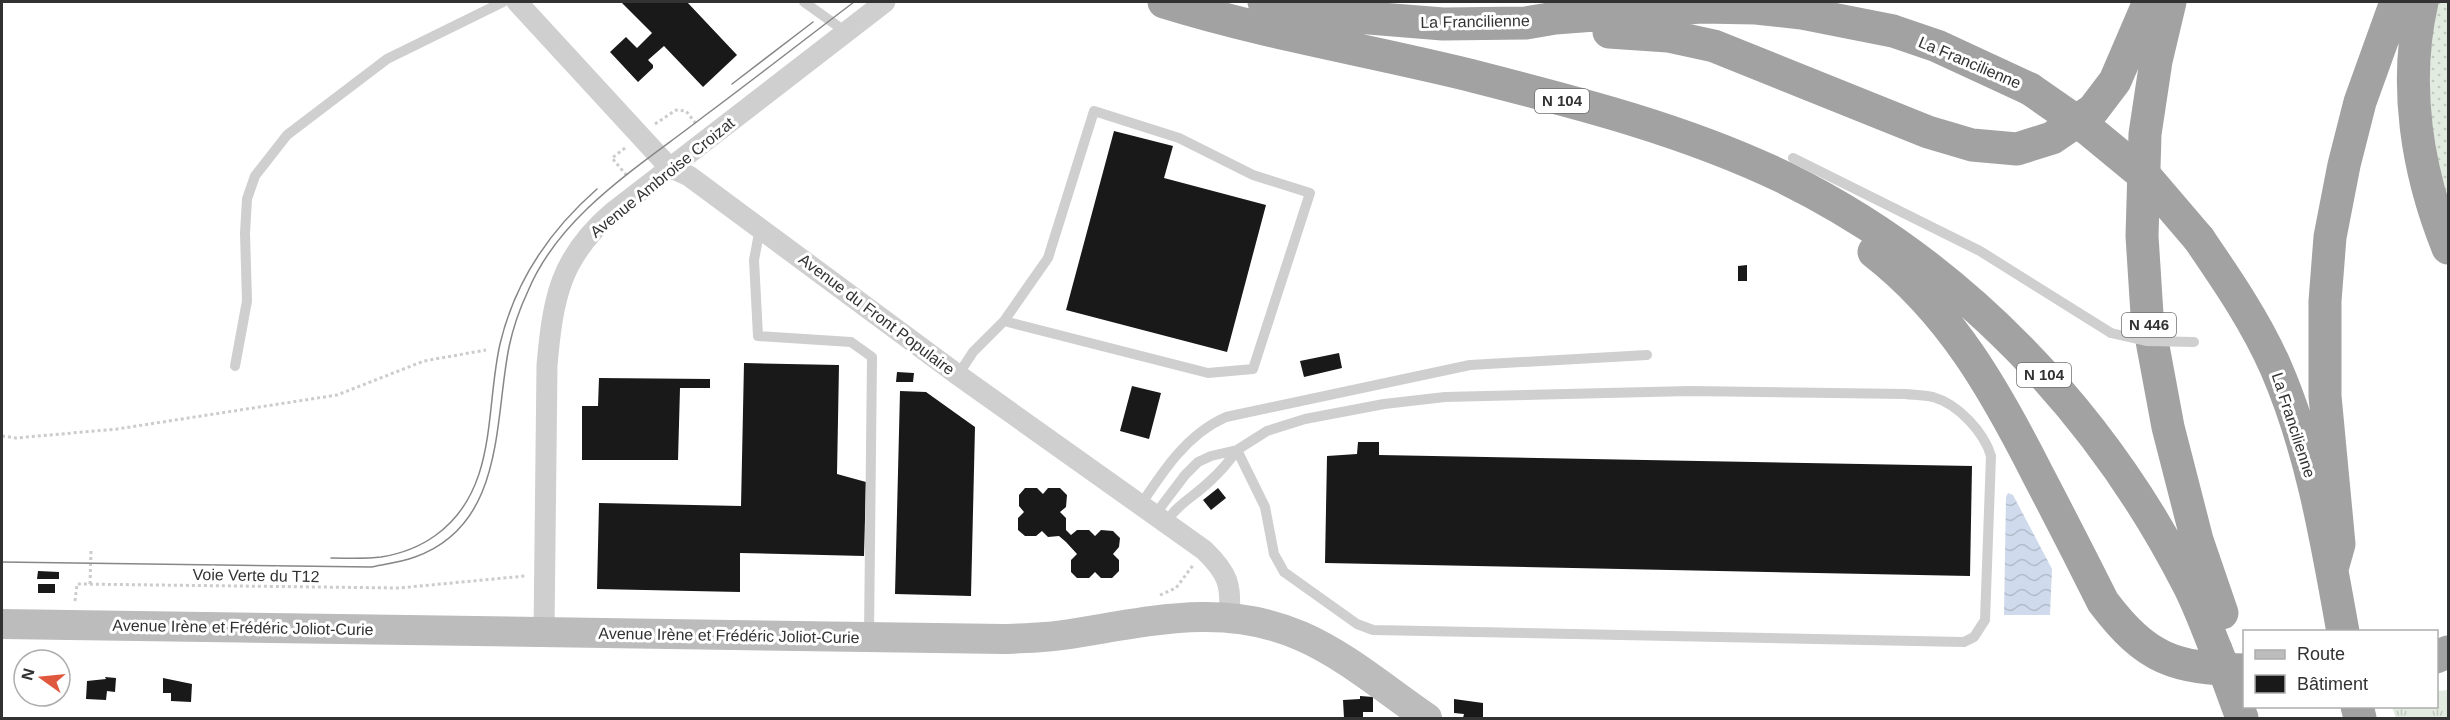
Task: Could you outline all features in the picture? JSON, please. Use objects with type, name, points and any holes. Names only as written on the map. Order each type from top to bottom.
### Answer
[{"type":"highway","name":"N 104","points":[[1164,2],[1254,27],[1468,75],[1591,108],[1790,169],[1891,239],[1974,304],[2015,343],[2088,427],[2145,506],[2189,585],[2229,662],[2242,718]]},
{"type":"highway","name":"La Francilienne","points":[[1264,2],[1332,15],[1443,24],[1526,23],[1555,18],[1701,8],[1756,8],[1802,13],[1893,31],[1937,45],[2030,89],[2089,129],[2146,177],[2199,239],[2254,325],[2291,404],[2332,569],[2343,630]]},
{"type":"highway","points":[[1526,23],[1554,33],[1627,32],[1668,36],[1714,46],[1928,132],[1972,145],[2017,149],[2052,138],[2093,110],[2115,81],[2149,2]]},
{"type":"highway","name":"N 446","points":[[2170,2],[2156,61],[2145,134],[2142,236],[2147,314],[2168,427],[2197,540],[2232,640],[2229,662]]},
{"type":"highway","points":[[2332,569],[2339,544],[2325,396],[2325,301],[2331,237],[2343,165],[2360,102],[2396,2]]},
{"type":"highway","points":[[2422,2],[2414,59],[2414,107],[2418,149],[2427,190],[2448,248]]},
{"type":"highway","points":[[1790,169],[1805,205],[1841,226],[1905,279],[1937,311],[1960,340],[2012,424],[2103,602],[2120,624],[2140,643],[2164,658],[2181,665],[2210,669],[2229,662]]},
{"type":"main road","name":"Avenue Irène et Frédéric Joliot-Curie","points":[[2,624],[1040,638],[1164,618],[1229,618],[1261,623],[1303,637],[1339,658],[1427,718]]},
{"type":"street","name":"Avenue du Front Populaire","points":[[517,2],[669,167],[689,176],[958,375],[1204,550],[1220,565],[1227,579],[1231,597],[1229,618]]},
{"type":"street","name":"Avenue Ambroise Croizat","points":[[544,632],[547,365],[551,324],[557,295],[566,270],[579,246],[593,229],[669,167],[885,2]]},
{"type":"lane","points":[[235,366],[247,301],[245,234],[247,199],[255,176],[287,135],[387,59],[503,2]]},
{"type":"lane","points":[[804,2],[846,32]]},
{"type":"lane","points":[[958,375],[972,352],[1004,321],[1048,258],[1094,111],[1179,138],[1253,175],[1310,193],[1253,369],[1208,373],[1004,321]]},
{"type":"lane","points":[[1790,169],[1980,250],[2111,333],[2146,341],[2194,342]]},
{"type":"lane","points":[[760,228],[754,260],[758,336],[850,342],[872,357],[869,637]]},
{"type":"lane","points":[[1153,515],[1191,439],[1209,424],[1226,417],[1470,365],[1647,355]]},
{"type":"lane","points":[[1153,515],[1198,462],[1211,456],[1237,450],[1267,431],[1305,419],[1384,404],[1445,397],[1690,391],[1905,394],[1933,397],[1948,404],[1976,427],[1986,441],[1991,456],[1985,620],[1974,637],[1964,642],[1373,630],[1357,624],[1284,572],[1274,554],[1265,507],[1237,450]]},
{"type":"lane","points":[[1153,515],[1175,508],[1208,483],[1237,450]]},
{"type":"path","points":[[654,124],[676,110],[686,111],[701,130]]},
{"type":"path","points":[[631,181],[612,158],[632,142]]},
{"type":"path","points":[[2,436],[16,438],[117,429],[338,395],[424,361],[486,350]]},
{"type":"path","points":[[65,601],[76,601],[77,584],[90,584],[91,550]]},
{"type":"path","points":[[1155,596],[1167,594],[1176,588],[1198,558]]},
{"type":"path","name":"Voie Verte du T12","points":[[90,584],[399,588],[525,577]]},
{"type":"green space","points":[[2431,2],[2448,2],[2448,231],[2422,54]]},
{"type":"green space","points":[[2448,690],[2448,718],[2396,718],[2392,708],[2438,708],[2438,691]]},
{"type":"water","points":[[2008,493],[2013,495],[2052,569],[2050,615],[2004,615],[2006,497]]},
{"type":"building","points":[[621,2],[687,2],[737,55],[703,87],[664,46],[648,60],[653,68],[638,82],[610,52],[626,37],[637,48],[652,33]]},
{"type":"building","points":[[1114,131],[1173,146],[1164,178],[1266,205],[1227,352],[1066,310]]},
{"type":"building","points":[[1747,265],[1747,281],[1738,281],[1738,266]]},
{"type":"building","points":[[1339,353],[1342,368],[1304,377],[1300,361]]},
{"type":"building","points":[[744,363],[839,365],[837,474],[866,482],[864,556],[740,553],[740,592],[597,589],[599,503],[741,506]]},
{"type":"building","points":[[897,372],[914,373],[913,382],[896,382]]},
{"type":"building","points":[[599,378],[710,379],[710,388],[680,388],[678,460],[582,460],[582,406],[598,406]]},
{"type":"building","points":[[1132,386],[1161,393],[1149,439],[1120,431]]},
{"type":"building","points":[[900,391],[926,392],[975,427],[971,596],[895,594]]},
{"type":"building","points":[[1358,442],[1379,442],[1379,455],[1972,466],[1970,576],[1325,563],[1327,456],[1357,454]]},
{"type":"building","points":[[1025,488],[1037,488],[1043,494],[1048,488],[1060,488],[1067,495],[1066,507],[1060,512],[1066,518],[1066,530],[1071,535],[1077,530],[1089,530],[1095,536],[1101,530],[1113,531],[1120,538],[1119,547],[1113,554],[1119,560],[1119,571],[1112,578],[1101,578],[1095,572],[1089,578],[1077,578],[1071,572],[1071,560],[1077,554],[1059,536],[1048,537],[1042,531],[1036,536],[1025,536],[1018,530],[1018,518],[1024,512],[1019,506],[1019,495]]},
{"type":"building","points":[[1218,488],[1226,498],[1211,510],[1203,500]]},
{"type":"building","points":[[38,571],[59,572],[59,579],[37,579]]},
{"type":"building","points":[[38,584],[55,584],[55,593],[38,593]]},
{"type":"building","points":[[105,677],[116,678],[115,692],[107,691],[106,700],[86,699],[87,681],[106,679]]},
{"type":"building","points":[[163,678],[192,684],[191,702],[171,701],[171,693],[163,693]]},
{"type":"building","points":[[1360,696],[1373,697],[1373,712],[1363,712],[1363,718],[1344,718],[1343,700],[1360,699]]},
{"type":"building","points":[[1454,699],[1483,703],[1483,718],[1463,718],[1464,714],[1454,713]]},
{"type":"tram line","points":[[2,562],[371,567],[415,557],[444,542],[466,521],[480,496],[490,468],[509,347],[515,325],[542,263],[560,238],[581,215],[628,173],[854,2]]},
{"type":"tram line","points":[[732,84],[813,22]]},
{"type":"tram line","points":[[331,558],[375,558],[403,552],[430,539],[456,517],[470,495],[480,472],[490,422],[500,344],[515,299],[525,278],[549,240],[597,189]]}]
